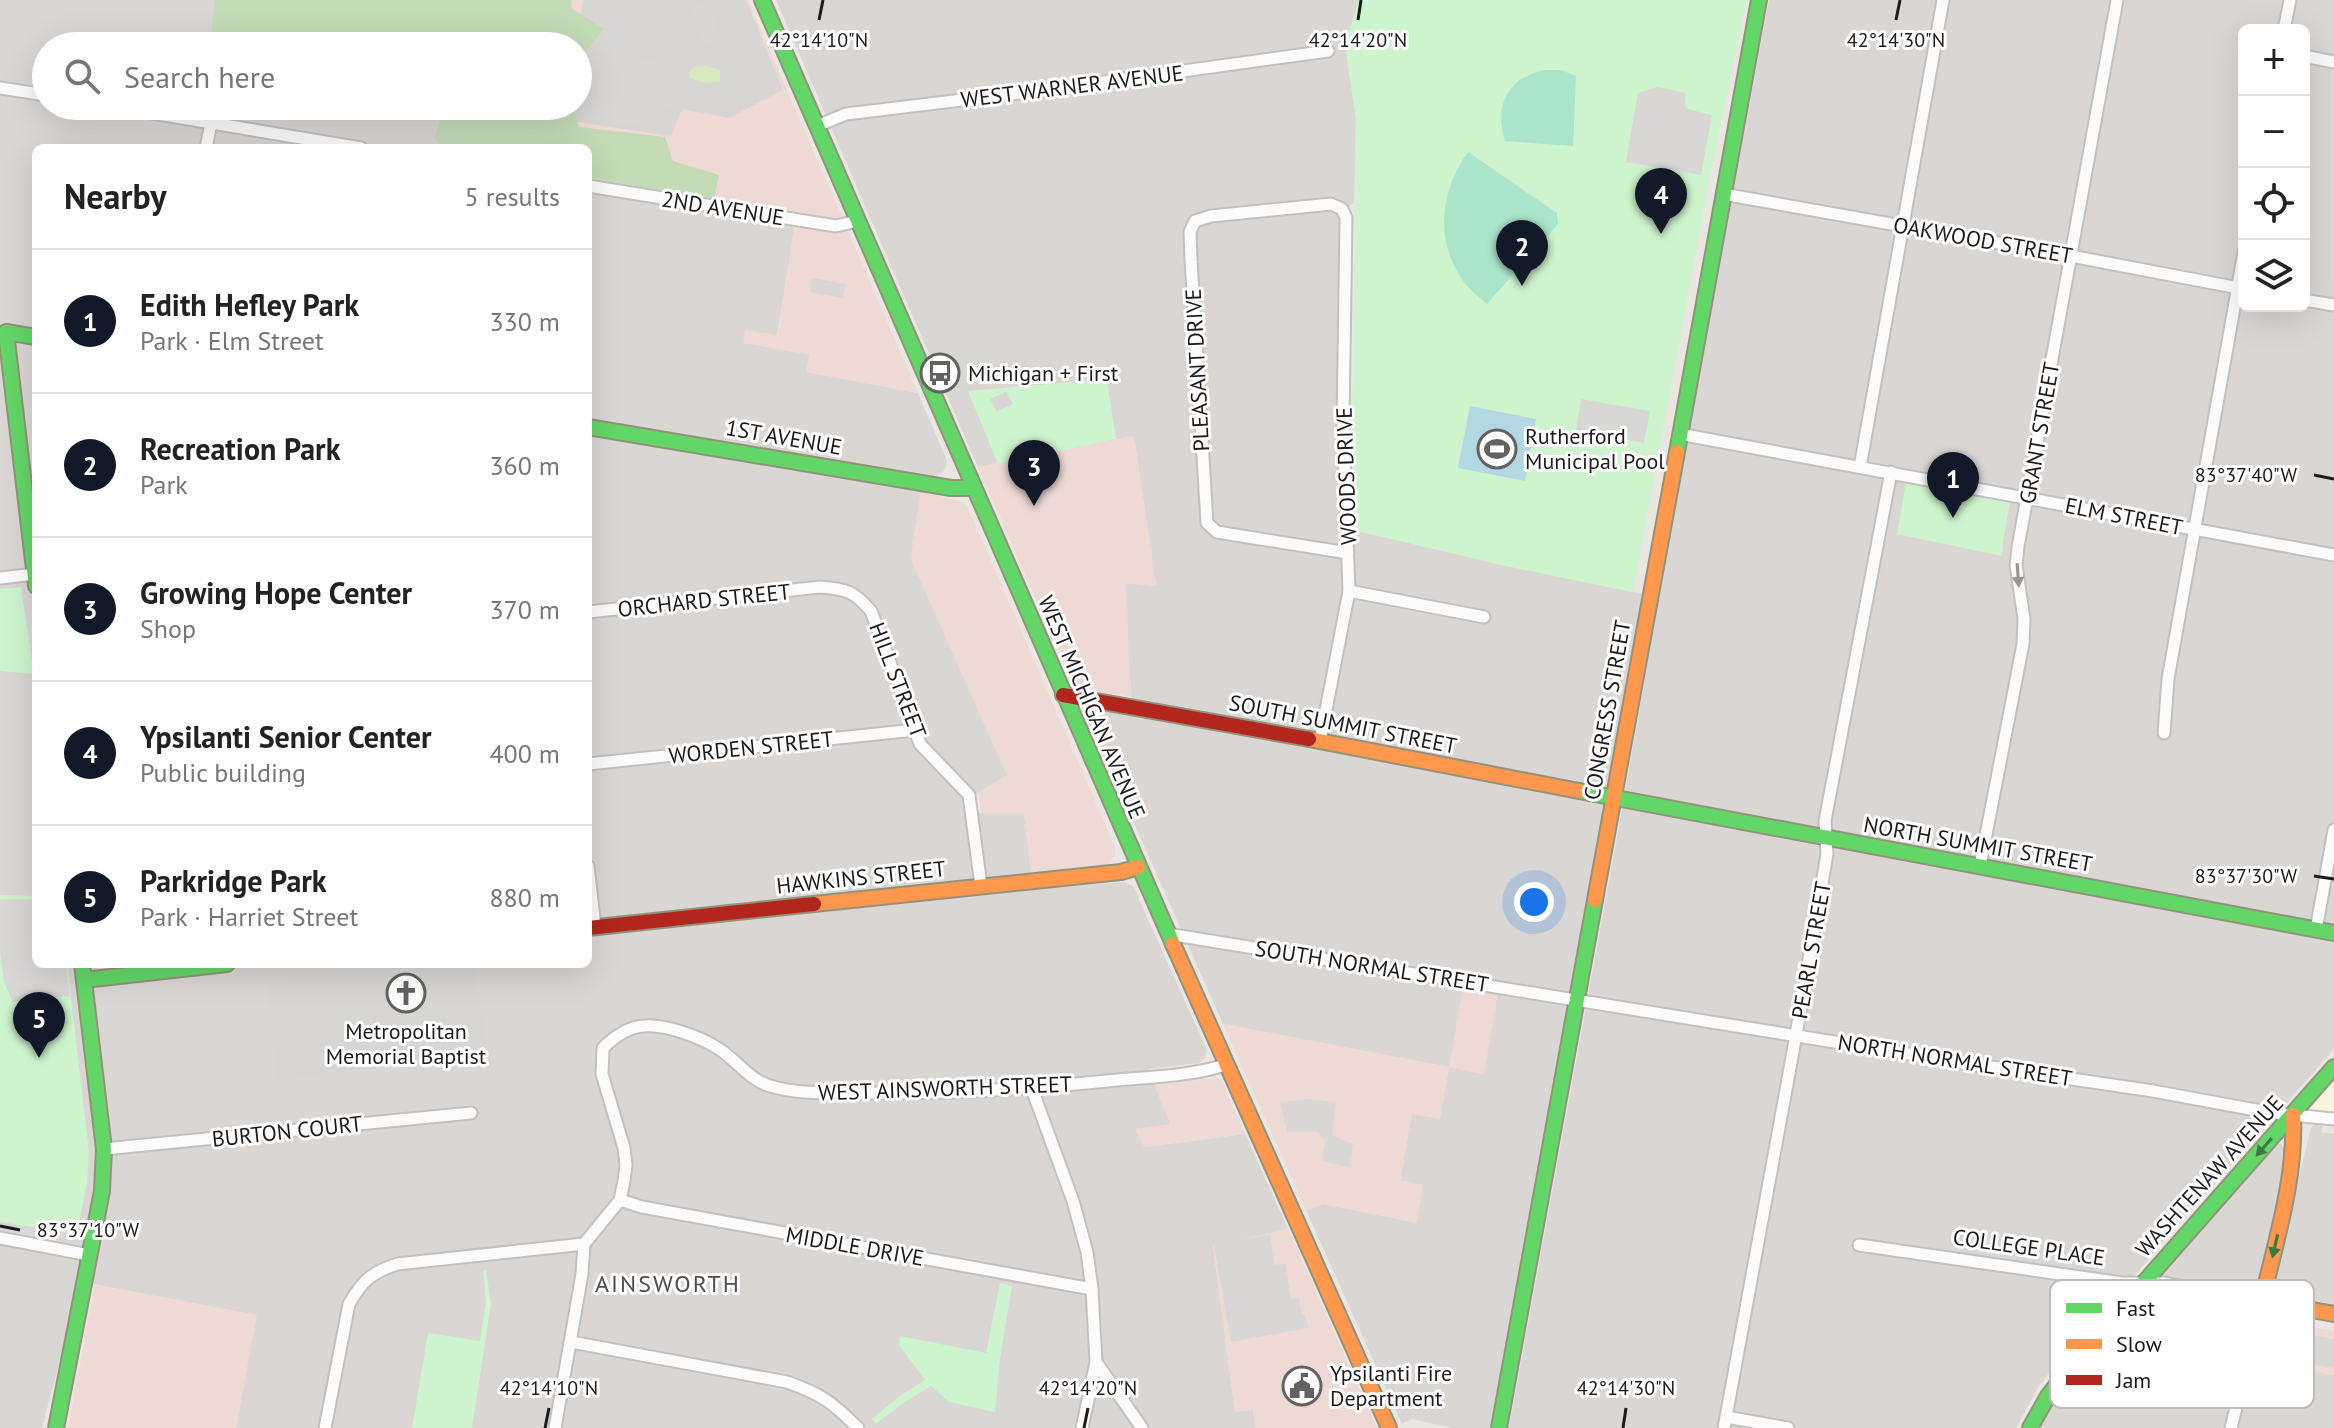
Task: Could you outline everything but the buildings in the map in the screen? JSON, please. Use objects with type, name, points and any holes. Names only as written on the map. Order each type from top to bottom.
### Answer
[{"type":"street","name":"WEST MICHIGAN AVENUE","points":[[762,0],[1138,867],[1389,1428]]},
{"type":"street","name":"CONGRESS STREET","points":[[1499,1428],[1759,0]]},
{"type":"street","points":[[1860,467],[1943,0]]},
{"type":"street","name":"GRANT STREET","points":[[1980,866],[2023,644],[2024,619],[2016,565],[2117,0]]},
{"type":"street","points":[[2285,24],[2290,0]]},
{"type":"street","name":"WEST WARNER AVENUE","points":[[817,126],[846,114],[1328,51]]},
{"type":"street","points":[[2310,57],[2334,62]]},
{"type":"street","points":[[0,88],[32,93]]},
{"type":"street","points":[[193,120],[337,144]]},
{"type":"street","points":[[207,144],[211,123]]},
{"type":"street","name":"2ND AVENUE","points":[[592,187],[836,226],[857,221]]},
{"type":"street","name":"OAKWOOD STREET","points":[[1723,194],[2238,287]]},
{"type":"street","name":"PLEASANT DRIVE","points":[[1342,209],[1331,204],[1211,216],[1195,221],[1190,232],[1207,523],[1217,532],[1348,553]]},
{"type":"street","name":"WOODS DRIVE","points":[[1320,741],[1349,591],[1343,425],[1346,218],[1342,209]]},
{"type":"street","points":[[2310,301],[2334,305]]},
{"type":"street","points":[[2164,733],[2168,679],[2238,304]]},
{"type":"street","points":[[32,336],[3,331],[32,557]]},
{"type":"street","name":"1ST AVENUE","points":[[592,428],[936,486],[973,488]]},
{"type":"street","name":"ELM STREET","points":[[1679,434],[2334,555]]},
{"type":"street","name":"PEARL STREET","points":[[1725,1423],[1827,854],[1825,821],[1891,472]]},
{"type":"street","points":[[0,578],[32,580]]},
{"type":"street","name":"ORCHARD STREET","points":[[592,612],[820,587]]},
{"type":"street","name":"HILL STREET","points":[[820,587],[843,589],[859,596],[871,611],[920,744],[969,795],[981,886]]},
{"type":"street","points":[[1349,591],[1484,617]]},
{"type":"street","name":"SOUTH SUMMIT STREET","points":[[1063,695],[1615,797]]},
{"type":"street","name":"WORDEN STREET","points":[[592,764],[915,730]]},
{"type":"street","name":"NORTH SUMMIT STREET","points":[[1615,797],[2334,933]]},
{"type":"street","points":[[2316,930],[2334,830]]},
{"type":"street","name":"HAWKINS STREET","points":[[592,928],[1121,872],[1138,867]]},
{"type":"street","name":"SOUTH NORMAL STREET","points":[[1168,934],[1576,999]]},
{"type":"street","points":[[56,1428],[102,1191],[104,1149],[82,968]]},
{"type":"street","points":[[84,980],[191,968]]},
{"type":"street","name":"NORTH NORMAL STREET","points":[[1576,999],[2293,1115],[2334,1119]]},
{"type":"street","name":"WEST AINSWORTH STREET","points":[[620,1200],[626,1165],[624,1148],[602,1074],[603,1048],[624,1031],[645,1025],[700,1038],[765,1084],[805,1092],[905,1094],[1032,1089],[1173,1075],[1225,1065]]},
{"type":"street","name":"WASHTENAW AVENUE","points":[[2147,1280],[2334,1067]]},
{"type":"street","points":[[1032,1089],[1073,1201],[1087,1252],[1096,1362],[1082,1428]]},
{"type":"street","name":"BURTON COURT","points":[[104,1149],[471,1113]]},
{"type":"street","points":[[2267,1280],[2292,1175],[2293,1115]]},
{"type":"street","points":[[555,1428],[582,1274],[584,1244],[620,1200]]},
{"type":"street","name":"MIDDLE DRIVE","points":[[620,1200],[642,1207],[1092,1289]]},
{"type":"street","points":[[0,1238],[89,1255]]},
{"type":"street","points":[[325,1428],[349,1304],[359,1287],[376,1271],[397,1264],[584,1244]]},
{"type":"street","name":"COLLEGE PLACE","points":[[1859,1245],[2101,1280]]},
{"type":"street","name":"COLLEGE PLACE","points":[[2314,1310],[2334,1314]]},
{"type":"street","points":[[571,1342],[787,1382],[811,1390],[834,1404],[858,1428]]},
{"type":"street","points":[[1096,1362],[1142,1428]]},
{"type":"street","name":"WASHTENAW AVENUE","points":[[2030,1428],[2050,1393]]},
{"type":"street","points":[[2231,1428],[2236,1408]]},
{"type":"street","points":[[1725,1423],[1788,1428]]},
{"type":"shaded area","points":[[0,0],[502,0],[496,32],[32,32],[32,120],[478,120],[474,144],[32,144],[32,968],[592,968],[592,179],[797,213],[777,336],[810,355],[807,372],[918,393],[947,461],[942,473],[923,475],[911,559],[1007,775],[964,798],[967,813],[1024,813],[1033,890],[1123,882],[1133,886],[1207,1050],[1205,1058],[1199,1063],[1148,1069],[1171,1125],[1136,1129],[1145,1147],[1245,1134],[1288,1229],[1213,1246],[1235,1412],[1253,1410],[1255,1428],[236,1428],[256,1315],[77,1281],[42,1428],[0,1428]]},
{"type":"shaded area","points":[[502,0],[748,0],[918,393],[806,372],[809,355],[743,343],[745,330],[778,335],[796,213],[592,179],[592,144],[483,144],[543,120],[592,120],[592,32],[555,32]]},
{"type":"shaded area","points":[[583,0],[746,0],[783,90],[729,118],[682,109],[671,136],[563,120],[592,120],[592,32],[578,32]]},
{"type":"shaded area","points":[[710,0],[720,41],[701,46],[691,5]]},
{"type":"shaded area","points":[[776,0],[1359,0],[1345,45],[1356,119],[1354,203],[1335,213],[1341,221],[1339,530],[1358,531],[1643,594],[1491,1428],[1452,1428],[1412,1419],[1402,1424],[1306,1210],[1324,1204],[1417,1223],[1400,1181],[1412,1113],[1440,1118],[1449,1067],[1223,1024],[1088,719],[1088,711],[1093,707],[1132,714],[1125,583],[1156,586],[1134,436],[978,467]]},
{"type":"shaded area","points":[[1769,0],[2334,0],[2334,1049],[2130,1280],[2050,1280],[2050,1372],[2016,1428],[1509,1428]]},
{"type":"shaded area","points":[[609,55],[659,61],[657,78],[664,80],[663,88],[674,90],[671,108],[659,107],[656,129],[593,119],[602,61]]},
{"type":"shaded area","points":[[1658,87],[1686,93],[1687,109],[1712,115],[1701,175],[1626,162],[1638,93]]},
{"type":"shaded area","points":[[944,213],[946,231],[929,233],[927,214]]},
{"type":"shaded area","points":[[947,243],[949,266],[932,267],[930,245]]},
{"type":"shaded area","points":[[812,278],[845,284],[843,298],[810,292]]},
{"type":"shaded area","points":[[939,282],[953,291],[944,304],[924,291]]},
{"type":"shaded area","points":[[990,283],[1000,379],[981,381],[980,377],[965,378],[958,313],[972,299],[970,285]]},
{"type":"shaded area","points":[[1006,392],[1013,404],[997,412],[990,399]]},
{"type":"shaded area","points":[[1581,399],[1650,411],[1644,443],[1576,430]]},
{"type":"shaded area","points":[[1134,436],[1156,586],[1125,583],[1131,697],[1075,687],[978,467]]},
{"type":"shaded area","points":[[920,491],[963,502],[968,508],[1115,847],[1115,856],[1107,865],[1031,873],[1024,814],[982,814],[978,793],[1007,775],[911,559]]},
{"type":"shaded area","points":[[0,899],[32,899],[32,968],[66,968],[70,996],[13,1002],[4,982],[0,952]]},
{"type":"shaded area","points":[[384,968],[475,968],[486,1054],[277,1080],[268,979]]},
{"type":"shaded area","points":[[1463,987],[1498,993],[1484,1075],[1449,1067]]},
{"type":"shaded area","points":[[1223,1024],[1449,1067],[1440,1119],[1412,1114],[1400,1180],[1423,1185],[1417,1223],[1324,1204],[1306,1210]]},
{"type":"shaded area","points":[[2334,1074],[2334,1114],[2302,1109]]},
{"type":"shaded area","points":[[1219,1078],[1245,1134],[1144,1147],[1135,1129],[1170,1124],[1154,1085]]},
{"type":"shaded area","points":[[1311,1099],[1336,1102],[1332,1134],[1353,1144],[1349,1167],[1322,1161],[1325,1141],[1318,1132],[1287,1132],[1280,1102]]},
{"type":"shaded area","points":[[2315,1123],[2323,1124],[2322,1132],[2334,1134],[2334,1304],[2314,1301],[2314,1280],[2157,1280],[2277,1144],[2284,1148],[2281,1185],[2296,1189],[2311,1128]]},
{"type":"shaded area","points":[[1288,1229],[1377,1428],[1255,1428],[1253,1410],[1235,1412],[1213,1246]]},
{"type":"shaded area","points":[[1270,1235],[1275,1265],[1285,1264],[1291,1299],[1299,1298],[1308,1328],[1231,1342],[1214,1244]]},
{"type":"shaded area","points":[[0,1265],[10,1267],[7,1283],[16,1285],[11,1316],[0,1314]]},
{"type":"shaded area","points":[[95,1285],[257,1315],[236,1428],[68,1428]]},
{"type":"shaded area","points":[[1915,1316],[1951,1322],[1947,1349],[1919,1344],[1917,1356],[1888,1351],[1892,1324],[1913,1328]]},
{"type":"shaded area","points":[[2314,1327],[2334,1331],[2334,1375],[2314,1372]]},
{"type":"shaded area","points":[[2314,1336],[2334,1339],[2334,1368],[2314,1364]]},
{"type":"shaded area","points":[[1933,1352],[1946,1354],[1944,1369],[1958,1372],[1952,1399],[1935,1396],[1938,1382],[1931,1381],[1922,1427],[1910,1424],[1922,1361],[1931,1362]]},
{"type":"shaded area","points":[[2314,1372],[2334,1375],[2334,1428],[2039,1428],[2051,1408],[2314,1408]]},
{"type":"green space","points":[[215,0],[571,0],[571,8],[604,29],[592,43],[592,32],[212,32]]},
{"type":"green space","points":[[1359,0],[1747,0],[1709,181],[1633,592],[1358,531],[1352,433],[1356,119],[1345,45]]},
{"type":"green space","points":[[707,66],[720,70],[720,82],[704,83],[690,78],[693,67]]},
{"type":"green space","points":[[1544,70],[1561,70],[1576,76],[1573,146],[1505,141],[1501,116],[1506,95],[1521,80]]},
{"type":"green space","points":[[439,120],[577,120],[579,127],[665,137],[673,161],[719,175],[714,199],[592,179],[592,144],[442,144],[435,140]]},
{"type":"green space","points":[[1468,152],[1557,213],[1558,224],[1487,304],[1466,285],[1454,266],[1445,233],[1444,216],[1451,183]]},
{"type":"green space","points":[[1107,379],[1116,439],[998,464],[968,391]]},
{"type":"green space","points":[[1906,483],[2010,502],[2002,556],[1897,534]]},
{"type":"green space","points":[[21,587],[32,674],[0,671],[0,589]]},
{"type":"green space","points":[[0,895],[32,896],[32,968],[67,968],[89,1152],[87,1183],[77,1234],[0,1222]]},
{"type":"green space","points":[[483,1270],[486,1270],[491,1304],[472,1428],[412,1428],[428,1333],[480,1341],[486,1302]]},
{"type":"green space","points":[[1000,1283],[1012,1286],[995,1412],[949,1402],[931,1386],[876,1424],[872,1419],[925,1380],[899,1345],[900,1336],[986,1353]]},
{"type":"water","name":"Rutherford Municipal Pool","points":[[1470,406],[1536,419],[1525,481],[1458,468]]},
{"type":"traffic: fast","points":[[762,0],[1173,944]]},
{"type":"traffic: fast","points":[[1677,452],[1759,0]]},
{"type":"traffic: fast","points":[[32,336],[6,332],[32,552]]},
{"type":"traffic: fast","points":[[592,428],[951,488],[973,488]]},
{"type":"traffic: fast","points":[[1579,791],[2334,933]]},
{"type":"traffic: fast","points":[[1499,1428],[1595,900]]},
{"type":"traffic: fast","points":[[56,1428],[102,1191],[104,1149],[82,968]]},
{"type":"traffic: fast","points":[[84,980],[191,968]]},
{"type":"traffic: fast","points":[[2146,1280],[2334,1067]]},
{"type":"traffic: fast","points":[[2030,1428],[2050,1393]]},
{"type":"traffic: slow","points":[[1595,900],[1677,452]]},
{"type":"traffic: slow","points":[[1309,739],[1579,791]]},
{"type":"traffic: slow","points":[[814,904],[1121,872],[1138,867]]},
{"type":"traffic: slow","points":[[1173,944],[1389,1428]]},
{"type":"traffic: slow","points":[[2267,1280],[2288,1186],[2293,1115]]},
{"type":"traffic: slow","points":[[2314,1310],[2334,1314]]},
{"type":"traffic: jam","points":[[1063,695],[1309,739]]},
{"type":"traffic: jam","points":[[592,928],[814,904]]},
{"type":"place","name":"Ypsilanti Senior Center","points":[[1661,234]]},
{"type":"place","name":"Recreation Park","points":[[1522,286]]},
{"type":"place","name":"Michigan + First","points":[[940,373]]},
{"type":"place","name":"Rutherford Municipal Pool","points":[[1497,449]]},
{"type":"place","name":"Growing Hope Center","points":[[1034,506]]},
{"type":"place","name":"Edith Hefley Park","points":[[1953,518]]},
{"type":"place","name":"Metropolitan Memorial Baptist","points":[[406,993]]},
{"type":"place","name":"Parkridge Park","points":[[39,1058]]},
{"type":"place","name":"Ypsilanti Fire Department","points":[[1302,1386]]},
{"type":"district","name":"AINSWORTH","points":[[668,1284]]}]
